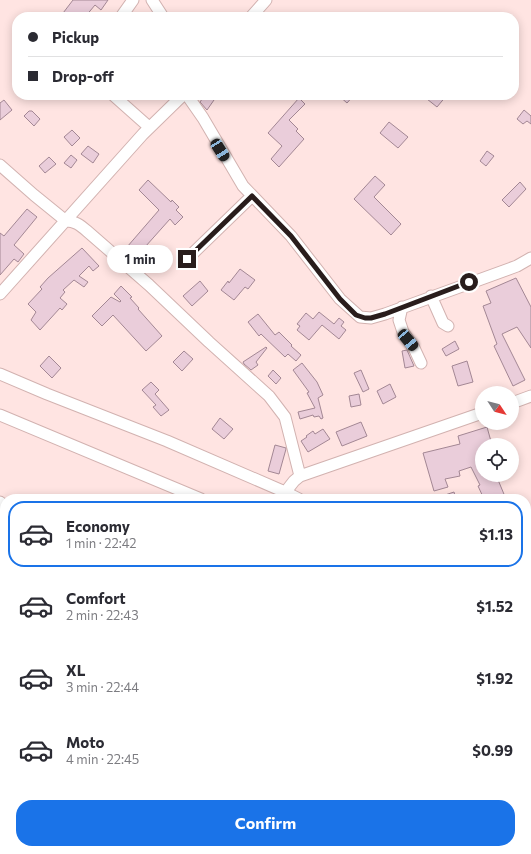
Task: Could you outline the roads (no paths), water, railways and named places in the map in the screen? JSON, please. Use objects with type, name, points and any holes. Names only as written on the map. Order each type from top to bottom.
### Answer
[{"type":"street","points":[[124,12],[132,0]]},
{"type":"street","points":[[152,0],[160,12]]},
{"type":"street","points":[[255,12],[266,0]]},
{"type":"street","points":[[119,100],[149,127]]},
{"type":"street","points":[[0,294],[149,127],[178,100]]},
{"type":"street","points":[[191,100],[243,186],[291,236],[340,299],[356,315],[371,318],[517,266],[531,258]]},
{"type":"street","points":[[0,165],[34,196],[66,221],[78,223],[149,285],[209,342],[270,396],[285,417],[300,476]]},
{"type":"street","points":[[187,259],[252,196]]},
{"type":"street","points":[[431,296],[443,323],[448,326]]},
{"type":"street","points":[[402,307],[399,320],[403,332],[414,348],[420,363]]},
{"type":"street","points":[[0,374],[167,441],[281,494]]},
{"type":"street","points":[[519,400],[531,396]]},
{"type":"street","points":[[0,414],[189,494]]},
{"type":"street","points":[[284,494],[300,476],[475,416]]}]
